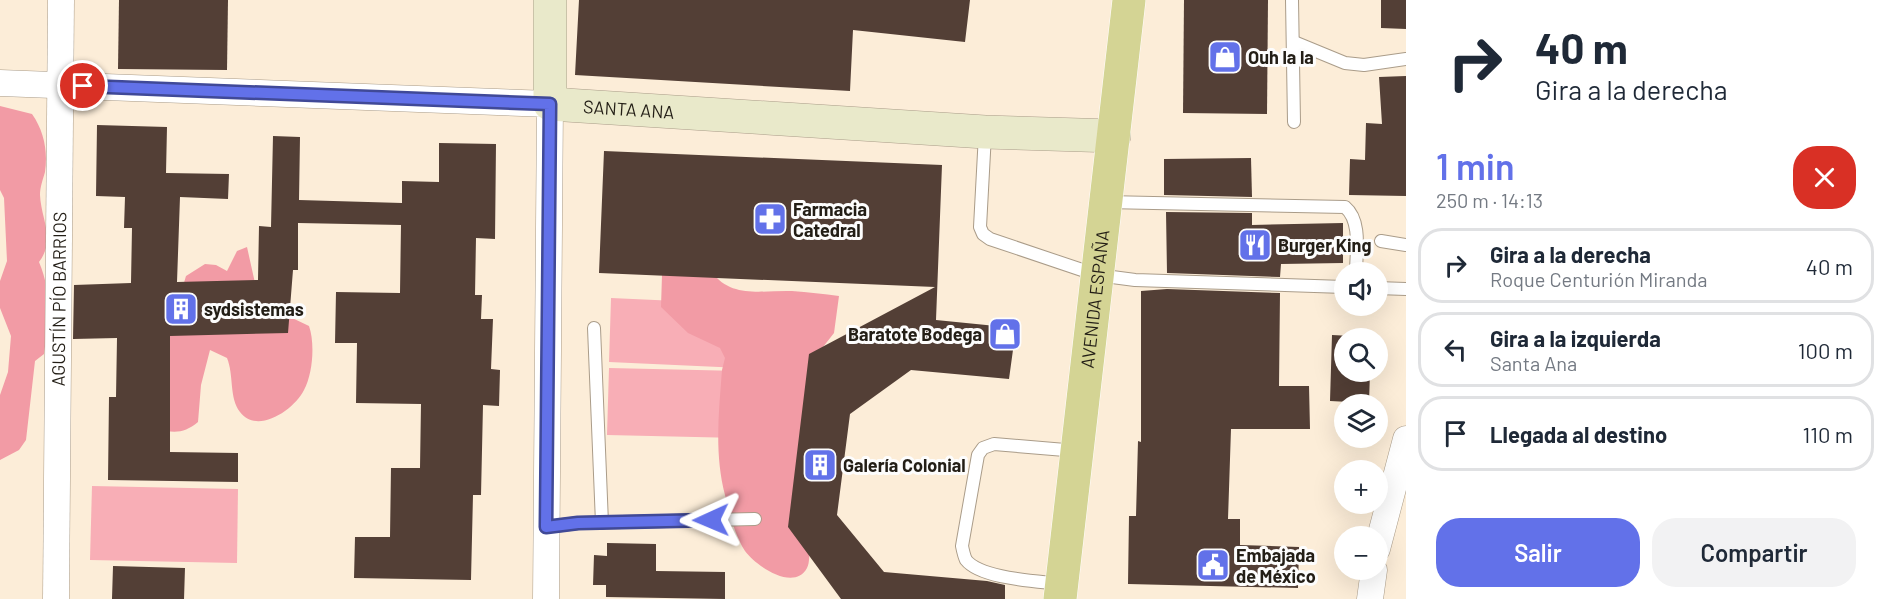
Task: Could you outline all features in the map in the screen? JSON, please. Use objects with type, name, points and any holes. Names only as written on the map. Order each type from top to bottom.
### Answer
[{"type":"main road","name":"AVENIDA ESPAÑA","points":[[1061,591],[1129,0]]},
{"type":"street","name":"AGUSTÍN PÍO BARRIOS","points":[[56,599],[61,0]]},
{"type":"street","points":[[546,599],[550,0]]},
{"type":"street","name":"SANTA ANA","points":[[0,83],[550,104],[985,132],[1114,136]]},
{"type":"street","points":[[1383,526],[1406,440]]},
{"type":"street","points":[[1370,599],[1373,580]]},
{"type":"lane","points":[[1293,0],[1294,122]]},
{"type":"lane","points":[[1294,42],[1345,63],[1364,65],[1406,59]]},
{"type":"lane","points":[[985,132],[980,227],[983,234],[1097,275],[1135,280],[1334,287]]},
{"type":"lane","points":[[1105,202],[1345,207],[1353,213],[1355,223],[1356,262]]},
{"type":"lane","points":[[1381,242],[1406,245]]},
{"type":"lane","points":[[1388,288],[1406,289]]},
{"type":"lane","points":[[594,328],[602,523]]},
{"type":"lane","points":[[1061,591],[975,568],[965,558],[962,546],[978,455],[983,448],[994,444],[1078,451]]},
{"type":"lane","points":[[546,527],[602,523],[755,519]]},
{"type":"shaded area","points":[[0,106],[32,114],[40,127],[44,142],[46,164],[40,195],[47,237],[44,254],[39,262],[46,285],[48,307],[44,354],[35,361],[26,440],[19,450],[0,460],[0,395],[8,372],[11,336],[0,308],[0,281],[7,261],[4,198],[0,190]]},
{"type":"shaded area","points":[[247,247],[255,283],[288,316],[309,326],[312,358],[304,390],[292,405],[275,417],[256,421],[247,418],[240,412],[234,400],[227,358],[210,350],[201,385],[198,422],[183,431],[166,431],[168,319],[179,299],[186,276],[205,264],[216,265],[227,271],[237,251]]},
{"type":"shaded area","points":[[712,272],[720,281],[738,290],[792,291],[839,296],[834,333],[812,361],[809,560],[807,568],[801,575],[793,578],[775,574],[750,557],[741,545],[733,524],[719,464],[718,448],[722,370],[725,358],[720,348],[688,333],[661,307],[662,275]]},
{"type":"shaded area","points":[[611,298],[743,304],[741,368],[609,362]]},
{"type":"shaded area","points":[[609,368],[741,371],[739,438],[607,435]]},
{"type":"shaded area","points":[[92,486],[238,489],[237,563],[90,560]]},
{"type":"building","points":[[119,0],[228,0],[227,70],[118,69]]},
{"type":"building","points":[[579,0],[970,0],[965,42],[853,30],[850,91],[575,75]]},
{"type":"building","name":"Ouh la la","points":[[1184,0],[1268,0],[1267,114],[1183,113]]},
{"type":"building","points":[[1381,0],[1406,0],[1406,29],[1381,28]]},
{"type":"building","points":[[1406,76],[1406,196],[1349,195],[1350,159],[1365,160],[1366,123],[1382,124],[1379,77]]},
{"type":"building","points":[[97,125],[167,127],[166,173],[229,174],[228,199],[180,197],[177,282],[258,280],[259,226],[271,227],[273,136],[300,137],[299,200],[402,203],[402,181],[439,182],[439,143],[496,144],[495,239],[476,238],[475,295],[482,295],[481,319],[493,319],[491,369],[500,370],[499,406],[483,405],[481,495],[473,495],[471,580],[354,578],[355,537],[390,537],[391,468],[420,468],[421,404],[356,403],[357,343],[335,343],[336,292],[400,293],[401,225],[298,223],[298,270],[293,270],[288,333],[170,336],[170,452],[238,453],[238,482],[108,480],[109,397],[116,397],[117,338],[73,339],[74,285],[131,283],[132,228],[124,228],[125,197],[96,196]]},
{"type":"building","points":[[604,151],[942,165],[936,320],[1016,328],[1009,379],[911,370],[850,414],[837,515],[884,572],[987,581],[1005,585],[1005,599],[841,599],[788,527],[809,354],[935,287],[599,273]]},
{"type":"building","points":[[1251,158],[1252,197],[1164,195],[1164,159]]},
{"type":"building","points":[[1166,212],[1252,213],[1252,225],[1343,223],[1343,262],[1281,264],[1280,277],[1167,273]]},
{"type":"building","points":[[1167,289],[1280,293],[1279,386],[1309,386],[1310,429],[1231,429],[1228,519],[1240,519],[1240,545],[1299,547],[1298,588],[1128,584],[1129,516],[1136,516],[1138,441],[1141,442],[1141,291]]},
{"type":"building","points":[[1332,335],[1334,335],[1334,382],[1370,382],[1369,394],[1334,394],[1334,401],[1330,401]]},
{"type":"building","points":[[607,543],[656,544],[656,571],[725,572],[725,599],[606,597],[606,585],[593,585],[594,555],[607,556]]},
{"type":"building","points":[[113,566],[185,568],[184,599],[112,599]]},
{"type":"place","name":"Ouh la la","points":[[1225,57]]},
{"type":"place","name":"Farmacia Catedral","points":[[770,219]]},
{"type":"place","name":"Burger King","points":[[1255,245]]},
{"type":"place","name":"sydsistemas","points":[[181,309]]},
{"type":"place","name":"Baratote Bodega","points":[[1005,334]]},
{"type":"place","name":"Galería Colonial","points":[[820,465]]},
{"type":"place","name":"Embajada de México","points":[[1213,565]]},
{"type":"route","points":[[83,86],[474,103],[550,104],[546,527],[578,523],[711,520]]}]
